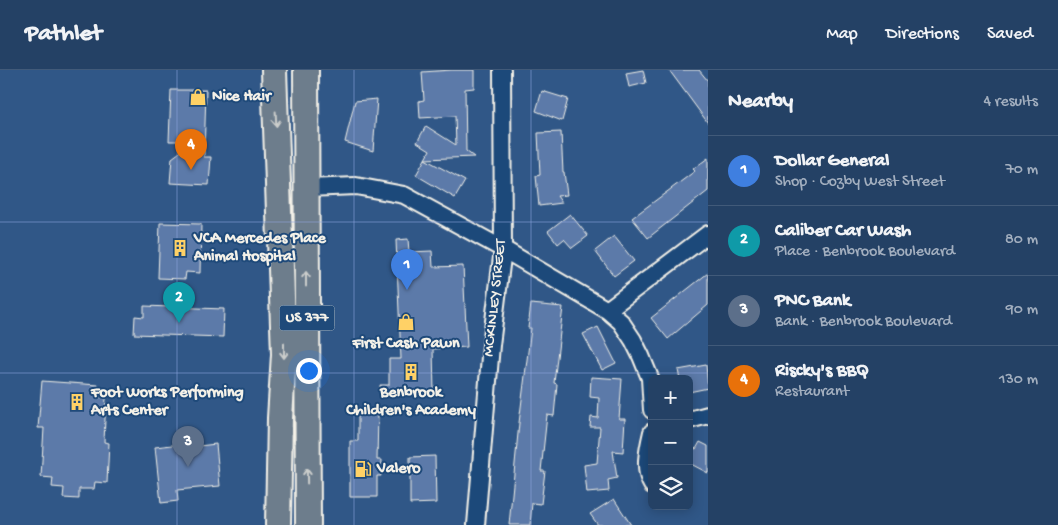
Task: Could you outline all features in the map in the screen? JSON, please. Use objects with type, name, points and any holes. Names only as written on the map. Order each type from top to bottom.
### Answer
[{"type":"highway","name":"US 377","points":[[274,70],[284,354],[280,418],[278,525]]},
{"type":"highway","name":"US 377","points":[[306,70],[308,525]]},
{"type":"street","name":"MCKINLEY STREET","points":[[476,525],[491,346],[503,249],[502,70]]},
{"type":"street","points":[[307,188],[356,186],[404,195],[503,249],[607,310],[620,322],[633,340],[649,375]]},
{"type":"street","points":[[607,310],[708,234]]},
{"type":"street","points":[[693,419],[708,415]]},
{"type":"street","points":[[648,446],[646,476],[648,479]]},
{"type":"building","points":[[474,70],[474,88],[465,89],[466,151],[474,157],[425,159],[430,150],[417,142],[426,126],[456,145],[455,116],[420,118],[419,101],[424,100],[422,72]]},
{"type":"building","points":[[643,70],[646,83],[629,87],[626,73]]},
{"type":"building","points":[[669,70],[699,70],[708,81],[708,123]]},
{"type":"building","points":[[171,90],[206,90],[204,157],[211,157],[209,185],[170,183],[172,158],[195,141],[169,141]]},
{"type":"building","points":[[542,91],[568,99],[562,121],[536,111]]},
{"type":"building","points":[[377,99],[373,151],[345,142],[355,101]]},
{"type":"building","points":[[561,132],[563,172],[567,195],[557,196],[562,203],[539,206],[536,176],[540,175],[538,133]]},
{"type":"building","points":[[708,158],[708,191],[648,238],[632,218],[695,171],[693,169]]},
{"type":"building","points":[[425,159],[465,181],[455,198],[416,175]]},
{"type":"building","points":[[570,214],[588,236],[572,248],[564,239],[558,244],[548,231]]},
{"type":"building","name":"VCA Mercedes Place Animal Hospital","points":[[160,223],[201,224],[200,273],[186,272],[185,279],[158,278]]},
{"type":"building","points":[[614,236],[634,261],[614,276],[595,251]]},
{"type":"building","points":[[408,239],[409,252],[432,251],[433,267],[463,266],[467,347],[433,349],[434,393],[381,394],[380,385],[389,385],[389,359],[401,359],[396,240]]},
{"type":"building","points":[[708,273],[708,305],[668,339],[651,318]]},
{"type":"building","points":[[531,304],[563,307],[554,383],[557,384],[554,416],[547,415],[541,471],[545,471],[541,504],[532,503],[530,525],[509,525],[531,328],[528,328]]},
{"type":"building","points":[[144,306],[224,309],[223,337],[134,334],[135,316],[144,317]]},
{"type":"building","points":[[598,327],[616,363],[602,370],[583,334]]},
{"type":"building","points":[[706,365],[708,388],[693,391],[693,375],[679,375],[678,370]]},
{"type":"building","points":[[591,377],[622,379],[619,419],[625,419],[623,452],[613,451],[617,478],[608,480],[609,491],[587,493],[584,465],[597,463],[600,427],[590,427],[591,417],[598,418],[599,398],[590,397]]},
{"type":"building","points":[[42,381],[98,385],[97,397],[106,397],[104,442],[109,443],[107,483],[95,482],[94,489],[79,489],[79,499],[63,498],[64,488],[52,487],[53,478],[41,477],[44,428],[38,428]]},
{"type":"building","points":[[378,414],[377,460],[382,460],[381,476],[377,476],[377,497],[350,497],[350,441],[358,441],[358,415]]},
{"type":"building","points":[[198,442],[199,446],[216,444],[220,486],[177,490],[178,501],[161,503],[155,447]]},
{"type":"building","points":[[700,442],[708,446],[708,473],[693,465],[693,448],[696,449]]},
{"type":"building","points":[[435,456],[436,503],[410,504],[410,457]]},
{"type":"building","points":[[614,499],[631,525],[598,525],[590,514]]},
{"type":"place","name":"Nice Hair","points":[[198,97]]},
{"type":"place","name":"Riscky's BBQ","points":[[191,170]]},
{"type":"place","name":"VCA Mercedes Place Animal Hospital","points":[[180,248]]},
{"type":"place","name":"Dollar General","points":[[407,290]]},
{"type":"place","name":"First Cash Pawn","points":[[406,322]]},
{"type":"place","name":"Caliber Car Wash","points":[[179,323]]},
{"type":"place","name":"Benbrook Children's Academy","points":[[411,372]]},
{"type":"place","name":"Foot Works Performing Arts Center","points":[[77,402]]},
{"type":"place","name":"PNC Bank","points":[[188,467]]},
{"type":"place","name":"Valero","points":[[363,469]]}]
